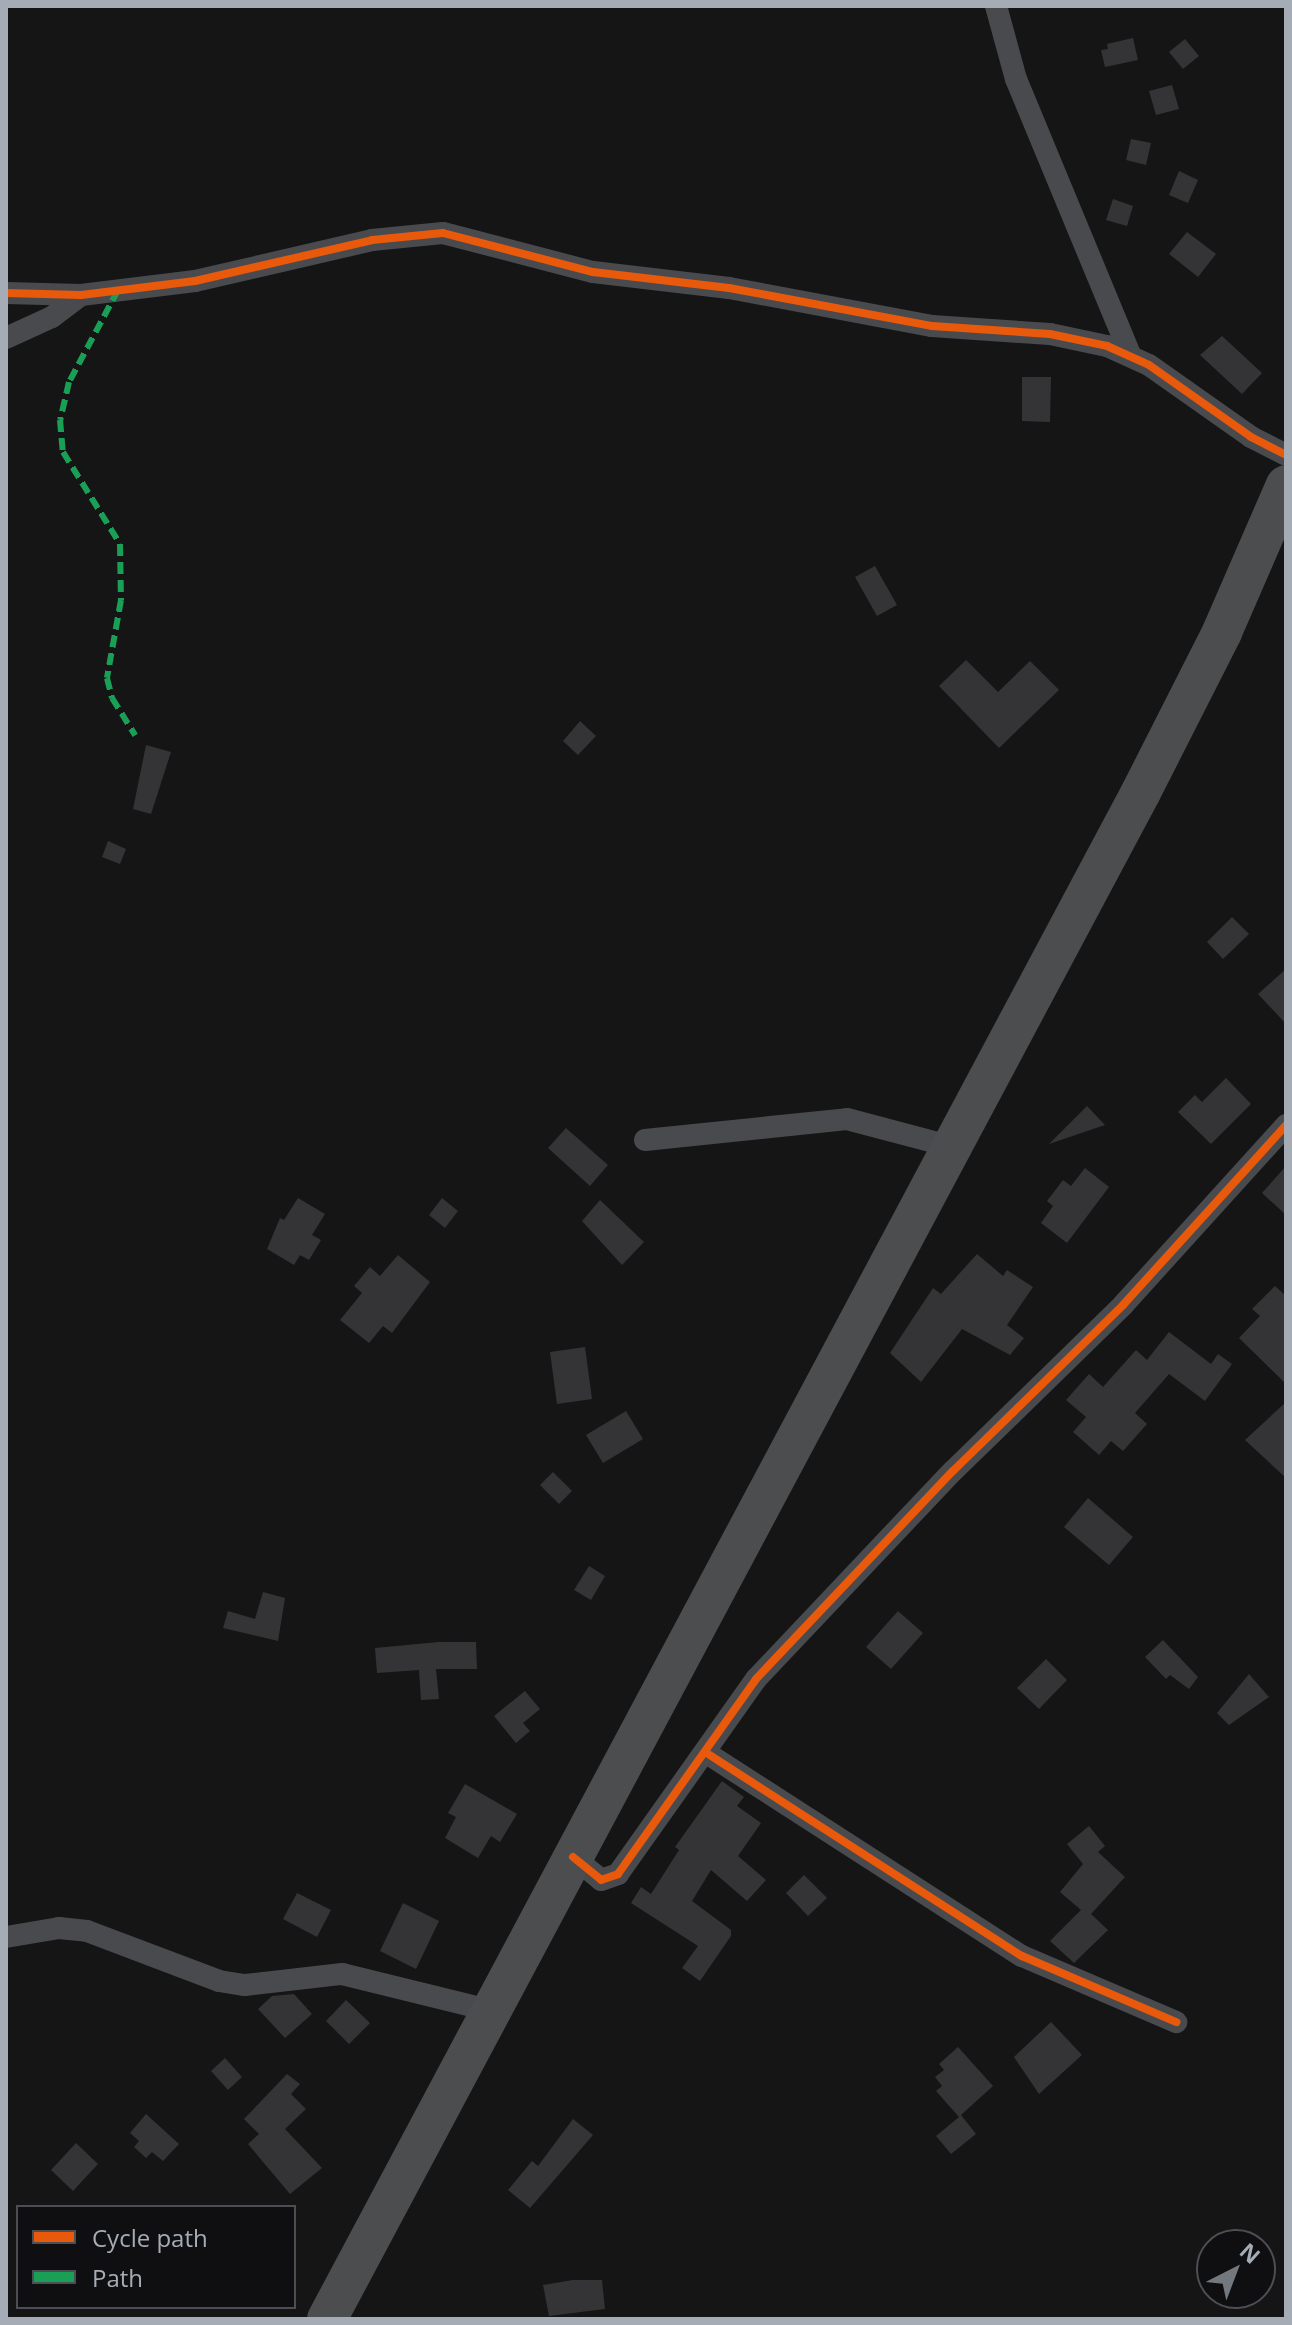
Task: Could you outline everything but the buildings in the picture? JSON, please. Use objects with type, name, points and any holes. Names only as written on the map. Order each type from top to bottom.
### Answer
[{"type":"highway","points":[[327,2319],[949,1146],[1148,779],[1222,632],[1286,485]]},
{"type":"street","points":[[996,6],[1016,79],[1131,356]]},
{"type":"street","points":[[6,293],[81,295],[237,275],[328,249],[443,233],[593,272],[729,288],[932,326],[1050,334],[1131,356],[1286,455]]},
{"type":"street","points":[[6,338],[52,317],[81,295]]},
{"type":"street","points":[[645,1140],[847,1119],[949,1146]]},
{"type":"street","points":[[573,1857],[601,1880],[613,1879],[705,1752],[734,1705],[777,1655],[953,1471],[1123,1305],[1286,1125]]},
{"type":"street","points":[[705,1752],[1022,1956],[1176,2022]]},
{"type":"street","points":[[6,1937],[59,1928],[87,1931],[219,1981],[245,1985],[342,1974],[493,2011]]},
{"type":"marked path","points":[[118,290],[69,382],[60,420],[63,452],[120,544],[121,600],[107,678],[112,698],[135,735]]},
{"type":"cycle path","points":[[6,293],[81,295],[195,281],[372,240],[443,233],[593,272],[729,288],[932,326],[1050,334],[1107,346],[1149,365],[1251,437],[1286,455]]},
{"type":"cycle path","points":[[573,1857],[601,1880],[618,1874],[756,1679],[953,1471],[1123,1305],[1286,1125]]},
{"type":"cycle path","points":[[705,1752],[1022,1956],[1176,2022]]}]
